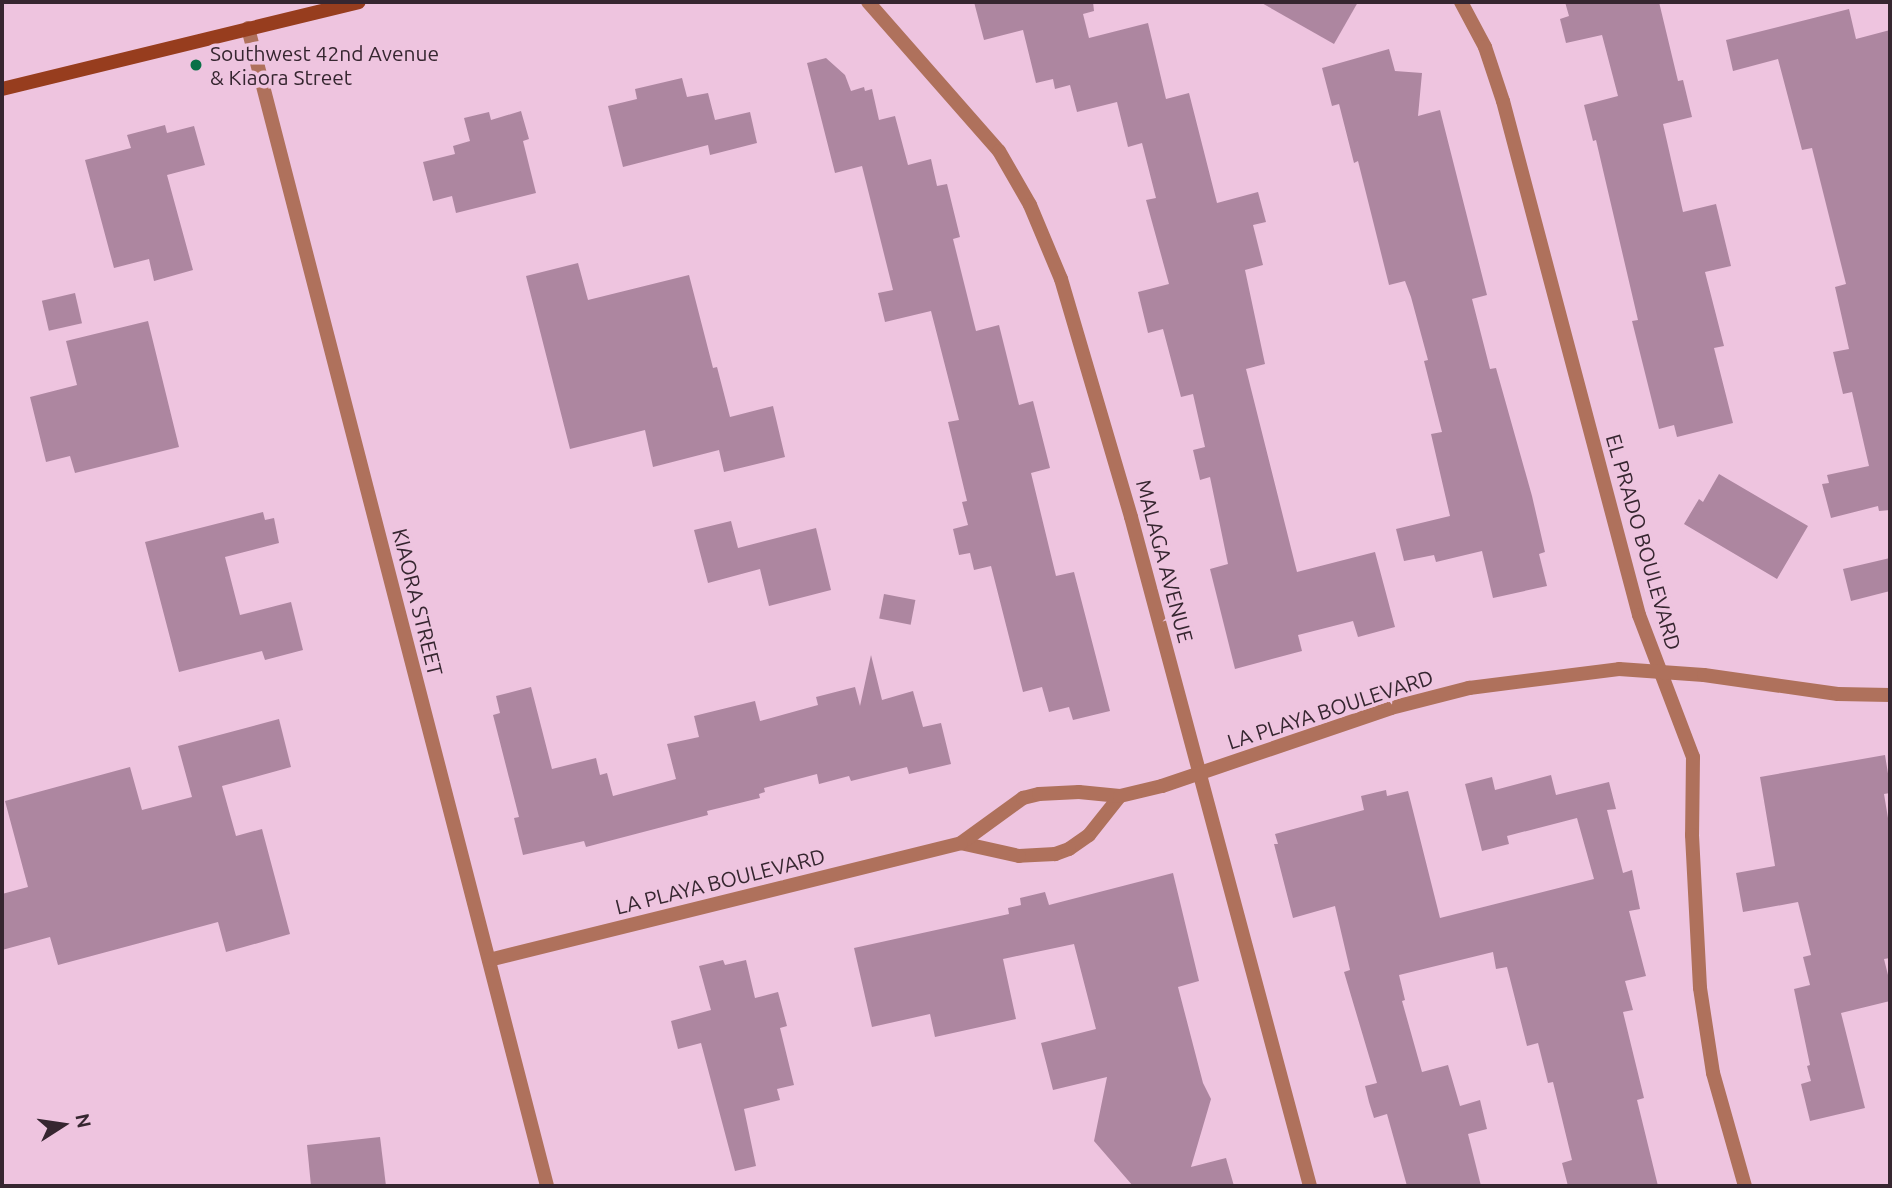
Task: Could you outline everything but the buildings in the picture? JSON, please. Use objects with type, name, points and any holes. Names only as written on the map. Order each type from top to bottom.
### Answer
[{"type":"main road","points":[[2,89],[359,2]]},
{"type":"street","name":"MALAGA AVENUE","points":[[868,2],[908,44],[999,151],[1046,241],[1098,396],[1310,1186]]},
{"type":"street","name":"EL PRADO BOULEVARD","points":[[1461,2],[1485,47],[1503,101],[1639,615],[1693,757],[1692,847],[1700,988],[1713,1073],[1745,1186]]},
{"type":"street","name":"KIAORA STREET","points":[[248,28],[547,1186]]},
{"type":"street","name":"LA PLAYA BOULEVARD","points":[[489,960],[961,843],[1023,798],[1039,794],[1080,792],[1121,796],[1200,774],[1371,714],[1448,692],[1572,673],[1619,669],[1838,694],[1890,695]]},
{"type":"street","name":"LA PLAYA BOULEVARD","points":[[961,843],[1019,856],[1069,849],[1089,835],[1121,796]]},
{"type":"place","name":"Southwest 42nd Avenue & Kiaora Street","points":[[196,65]]}]
